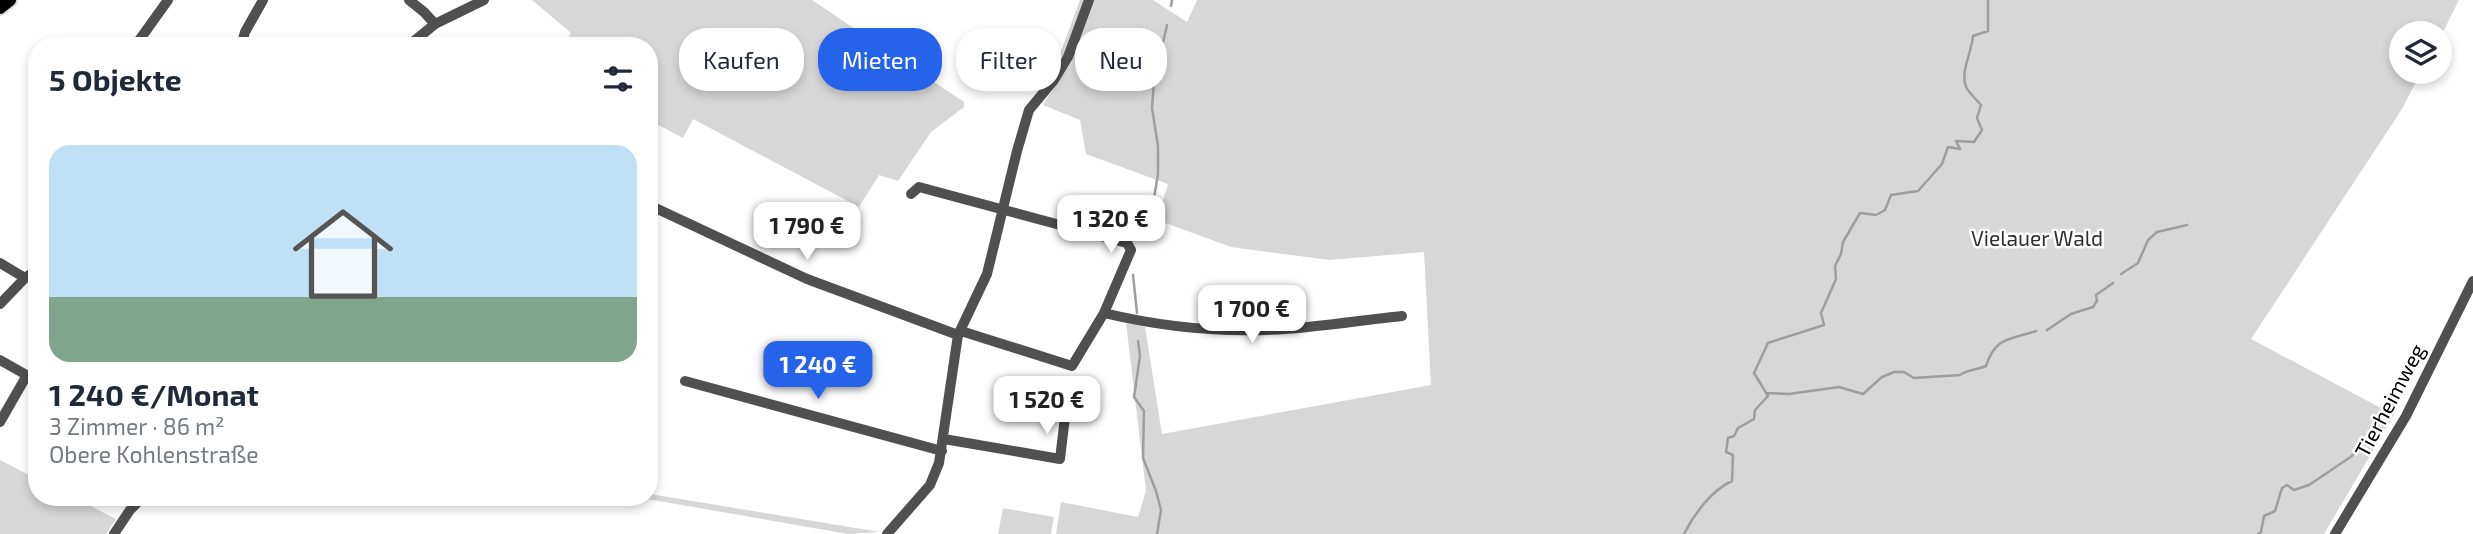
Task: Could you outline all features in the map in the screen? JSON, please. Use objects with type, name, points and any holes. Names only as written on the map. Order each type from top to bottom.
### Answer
[{"type":"main road","points":[[0,8],[10,0]]},
{"type":"street","points":[[141,37],[167,0]]},
{"type":"street","points":[[244,37],[263,0]]},
{"type":"street","points":[[409,0],[435,23]]},
{"type":"street","points":[[418,37],[435,23],[484,0]]},
{"type":"street","points":[[887,534],[930,485],[943,451],[960,333],[987,274],[1029,110],[1054,80],[1068,57],[1089,0]]},
{"type":"street","points":[[658,209],[807,279],[960,333],[1072,366],[1104,313],[1131,250],[1127,243],[919,187],[911,194]]},
{"type":"street","points":[[0,263],[25,278]]},
{"type":"street","points":[[0,304],[28,276]]},
{"type":"street","name":"Tierheimweg","points":[[2335,534],[2406,416],[2473,281]]},
{"type":"street","points":[[1104,313],[1147,323],[1222,329],[1283,329],[1402,316]]},
{"type":"street","points":[[0,360],[28,376]]},
{"type":"street","points":[[685,381],[943,451]]},
{"type":"street","points":[[0,422],[28,384]]},
{"type":"street","points":[[944,439],[1060,459],[1065,417]]},
{"type":"street","points":[[114,534],[134,506]]},
{"type":"green space","points":[[532,0],[812,0],[854,28],[818,28],[818,91],[942,91],[942,87],[964,102],[964,107],[931,132],[898,181],[879,175],[859,207],[693,119],[683,138],[658,125],[658,37],[568,37],[571,33]]},
{"type":"green space","name":"Vielauer Wald","points":[[1080,0],[1153,0],[1187,22],[1197,0],[2459,0],[2448,21],[2389,21],[2389,84],[2415,84],[2402,109],[2251,339],[2394,415],[2324,534],[1056,534],[1061,502],[1138,517],[1146,491],[1126,323],[1145,327],[1162,434],[1431,385],[1424,252],[1329,260],[1231,247],[1157,220],[1168,184],[1086,154],[1080,120],[1043,105],[1052,91],[1061,91],[1061,78],[1072,61],[1061,57]]},
{"type":"green space","points":[[0,460],[28,474],[28,506],[91,506],[116,519],[106,534],[0,534]]},
{"type":"green space","points":[[658,495],[880,532],[848,534],[658,501]]},
{"type":"green space","points":[[1003,508],[1054,517],[1051,534],[998,534]]},
{"type":"waterway","points":[[1171,6],[1172,0]]},
{"type":"waterway","points":[[1684,534],[1704,503],[1717,490],[1732,481],[1733,455],[1726,452],[1728,438],[1734,436],[1738,428],[1754,419],[1755,410],[1768,396],[1754,373],[1768,343],[1824,325],[1821,313],[1836,279],[1835,266],[1843,242],[1860,213],[1876,215],[1885,210],[1891,195],[1918,191],[1942,164],[1948,147],[1960,149],[1956,141],[1974,142],[1982,130],[1977,118],[1981,105],[1966,87],[1964,75],[1973,36],[1988,31],[1988,0]]},
{"type":"waterway","points":[[1142,240],[1151,216],[1158,174],[1158,146],[1152,108],[1154,82],[1167,25]]},
{"type":"waterway","points":[[2121,274],[2138,263],[2148,240],[2157,232],[2187,225]]},
{"type":"waterway","points":[[1133,275],[1137,313]]},
{"type":"waterway","points":[[2047,330],[2071,314],[2093,307],[2097,301],[2096,295],[2113,283]]},
{"type":"waterway","points":[[1766,393],[1789,394],[1839,387],[1863,394],[1882,377],[1894,372],[1904,372],[1914,378],[1960,375],[1986,366],[1999,344],[2036,331]]},
{"type":"waterway","points":[[1138,341],[1140,356],[1134,397],[1144,411],[1143,458],[1161,510],[1157,534]]},
{"type":"waterway","points":[[2258,534],[2261,532],[2264,516],[2275,511],[2282,488],[2287,485],[2294,490],[2309,485],[2352,456],[2361,444],[2382,428]]}]
